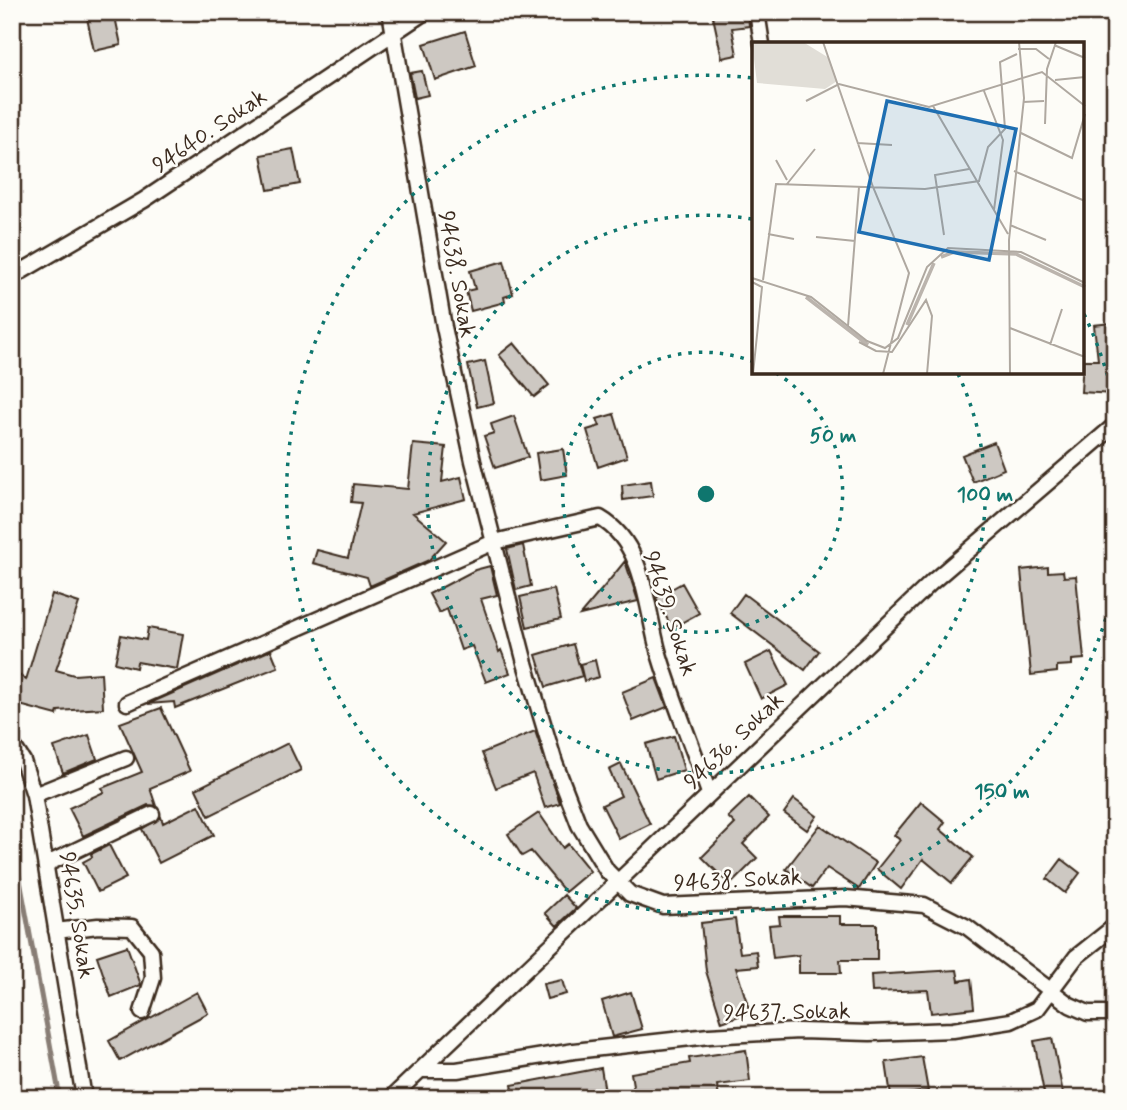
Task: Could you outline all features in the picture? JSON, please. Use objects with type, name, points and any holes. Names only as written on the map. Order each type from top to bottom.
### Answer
[{"type":"street","name":"94638. Sokak","points":[[390,12],[444,327],[494,542],[555,763],[579,825],[618,884],[646,902],[663,906],[845,898],[924,905],[967,927],[1070,1005],[1088,1013],[1115,1013]]},
{"type":"street","name":"94640. Sokak","points":[[12,278],[155,193],[425,12]]},
{"type":"street","points":[[757,12],[762,42]]},
{"type":"street","name":"94636. Sokak","points":[[391,1098],[932,582],[1115,425]]},
{"type":"street","name":"94639. Sokak","points":[[494,542],[592,518],[600,519],[615,531],[642,579],[660,657],[709,793]]},
{"type":"street","points":[[127,703],[494,542]]},
{"type":"street","name":"94635. Sokak","points":[[12,744],[23,761],[34,795],[85,1098]]},
{"type":"street","points":[[34,795],[126,758]]},
{"type":"street","points":[[47,864],[152,814]]},
{"type":"street","name":"94637. Sokak","points":[[421,1070],[457,1070],[574,1051],[709,1035],[799,1031],[870,1033],[953,1030],[1001,1023],[1037,1009],[1076,957],[1115,926]]},
{"type":"street","points":[[56,931],[132,927],[151,951],[153,978],[142,1012]]},
{"type":"building","points":[[114,12],[121,45],[94,51],[87,18]]},
{"type":"building","points":[[712,12],[748,12],[749,26],[732,28],[737,55],[722,58]]},
{"type":"building","points":[[465,31],[476,66],[435,80],[424,44]]},
{"type":"building","points":[[422,71],[428,95],[415,98],[410,73]]},
{"type":"building","points":[[293,149],[300,184],[268,190],[261,155]]},
{"type":"building","points":[[504,261],[513,294],[504,297],[505,302],[471,311],[466,291],[475,289],[470,271]]},
{"type":"building","points":[[1111,323],[1113,394],[1081,392],[1085,360],[1098,360],[1094,325]]},
{"type":"building","points":[[514,343],[549,385],[534,397],[499,355]]},
{"type":"building","points":[[485,361],[494,403],[477,407],[468,365]]},
{"type":"building","points":[[614,414],[627,457],[598,467],[587,430],[600,426],[597,419]]},
{"type":"building","points":[[514,416],[528,457],[495,468],[484,436],[494,433],[491,424]]},
{"type":"building","points":[[994,442],[1004,469],[973,482],[962,455]]},
{"type":"building","points":[[413,444],[446,447],[442,482],[461,477],[466,499],[413,513],[446,541],[429,560],[370,586],[367,577],[313,563],[317,550],[348,558],[361,503],[351,502],[353,484],[408,489]]},
{"type":"building","points":[[563,449],[567,475],[540,480],[536,453]]},
{"type":"building","points":[[651,481],[653,496],[623,500],[622,485]]},
{"type":"building","points":[[523,545],[531,586],[516,590],[507,549]]},
{"type":"building","points":[[625,561],[638,601],[580,615],[608,582]]},
{"type":"building","points":[[490,566],[497,595],[481,599],[499,652],[501,650],[510,673],[486,682],[472,646],[461,650],[447,609],[439,613],[429,594],[475,570]]},
{"type":"building","points":[[1048,567],[1048,572],[1063,571],[1064,577],[1076,576],[1084,659],[1072,660],[1072,665],[1057,666],[1057,672],[1031,675],[1021,570]]},
{"type":"building","points":[[682,583],[699,613],[672,628],[656,598]]},
{"type":"building","points":[[554,589],[561,619],[527,627],[520,597]]},
{"type":"building","points":[[52,594],[79,603],[56,670],[74,675],[101,673],[103,708],[58,711],[57,715],[12,703],[12,670],[26,680]]},
{"type":"building","points":[[744,594],[819,651],[805,670],[730,613]]},
{"type":"building","points":[[148,628],[183,634],[177,669],[137,662],[136,668],[115,663],[121,635],[146,640]]},
{"type":"building","points":[[573,644],[582,676],[546,687],[536,655]]},
{"type":"building","points":[[271,650],[278,667],[175,708],[174,702],[148,704]]},
{"type":"building","points":[[771,651],[788,685],[761,699],[745,664]]},
{"type":"building","points":[[595,660],[599,677],[584,681],[580,664]]},
{"type":"building","points":[[656,678],[667,707],[633,721],[622,692]]},
{"type":"building","points":[[161,708],[190,771],[150,788],[156,806],[148,805],[83,836],[69,808],[104,792],[102,788],[142,772],[120,723]]},
{"type":"building","points":[[535,731],[560,803],[545,808],[533,773],[496,788],[482,753]]},
{"type":"building","points":[[89,735],[97,759],[63,773],[54,747]]},
{"type":"building","points":[[674,736],[684,770],[656,779],[646,744]]},
{"type":"building","points":[[288,743],[301,770],[209,816],[196,789]]},
{"type":"building","points":[[621,764],[650,824],[619,839],[602,805],[621,796],[609,770]]},
{"type":"building","points":[[749,797],[769,817],[743,844],[757,858],[730,885],[702,857],[735,824],[728,817]]},
{"type":"building","points":[[794,799],[817,816],[807,830],[784,813]]},
{"type":"building","points":[[921,802],[945,822],[940,829],[973,857],[952,883],[923,859],[901,889],[877,869],[900,840],[894,835]]},
{"type":"building","points":[[199,805],[214,835],[159,863],[142,829],[161,817],[163,823]]},
{"type":"building","points":[[539,813],[563,848],[568,844],[590,871],[565,892],[531,851],[522,856],[508,834]]},
{"type":"building","points":[[820,825],[876,863],[859,889],[827,868],[812,888],[786,869]]},
{"type":"building","points":[[109,845],[126,878],[98,892],[83,862],[92,857],[91,854]]},
{"type":"building","points":[[1062,859],[1080,873],[1065,893],[1047,879]]},
{"type":"building","points":[[564,895],[576,908],[557,926],[545,913]]},
{"type":"building","points":[[779,916],[840,916],[840,924],[877,924],[877,960],[840,960],[841,973],[799,973],[799,955],[773,958],[769,925],[780,924]]},
{"type":"building","points":[[735,919],[740,953],[756,951],[758,966],[736,968],[750,1012],[722,1022],[706,971],[701,923]]},
{"type":"building","points":[[127,946],[141,985],[111,997],[97,956]]},
{"type":"building","points":[[957,970],[959,981],[971,979],[974,1008],[931,1013],[928,990],[872,992],[871,975]]},
{"type":"building","points":[[562,980],[566,994],[547,999],[543,984]]},
{"type":"building","points":[[197,992],[208,1013],[120,1061],[109,1041]]},
{"type":"building","points":[[631,992],[642,1029],[612,1037],[602,1001]]},
{"type":"building","points":[[1052,1038],[1064,1098],[1045,1098],[1034,1041]]},
{"type":"building","points":[[746,1050],[750,1081],[717,1085],[719,1098],[635,1098],[631,1073],[690,1063],[689,1058]]},
{"type":"building","points":[[922,1057],[928,1091],[891,1096],[886,1062]]},
{"type":"building","points":[[601,1068],[606,1098],[515,1098],[512,1085]]},
{"type":"waterway","points":[[12,837],[60,1098]]}]
